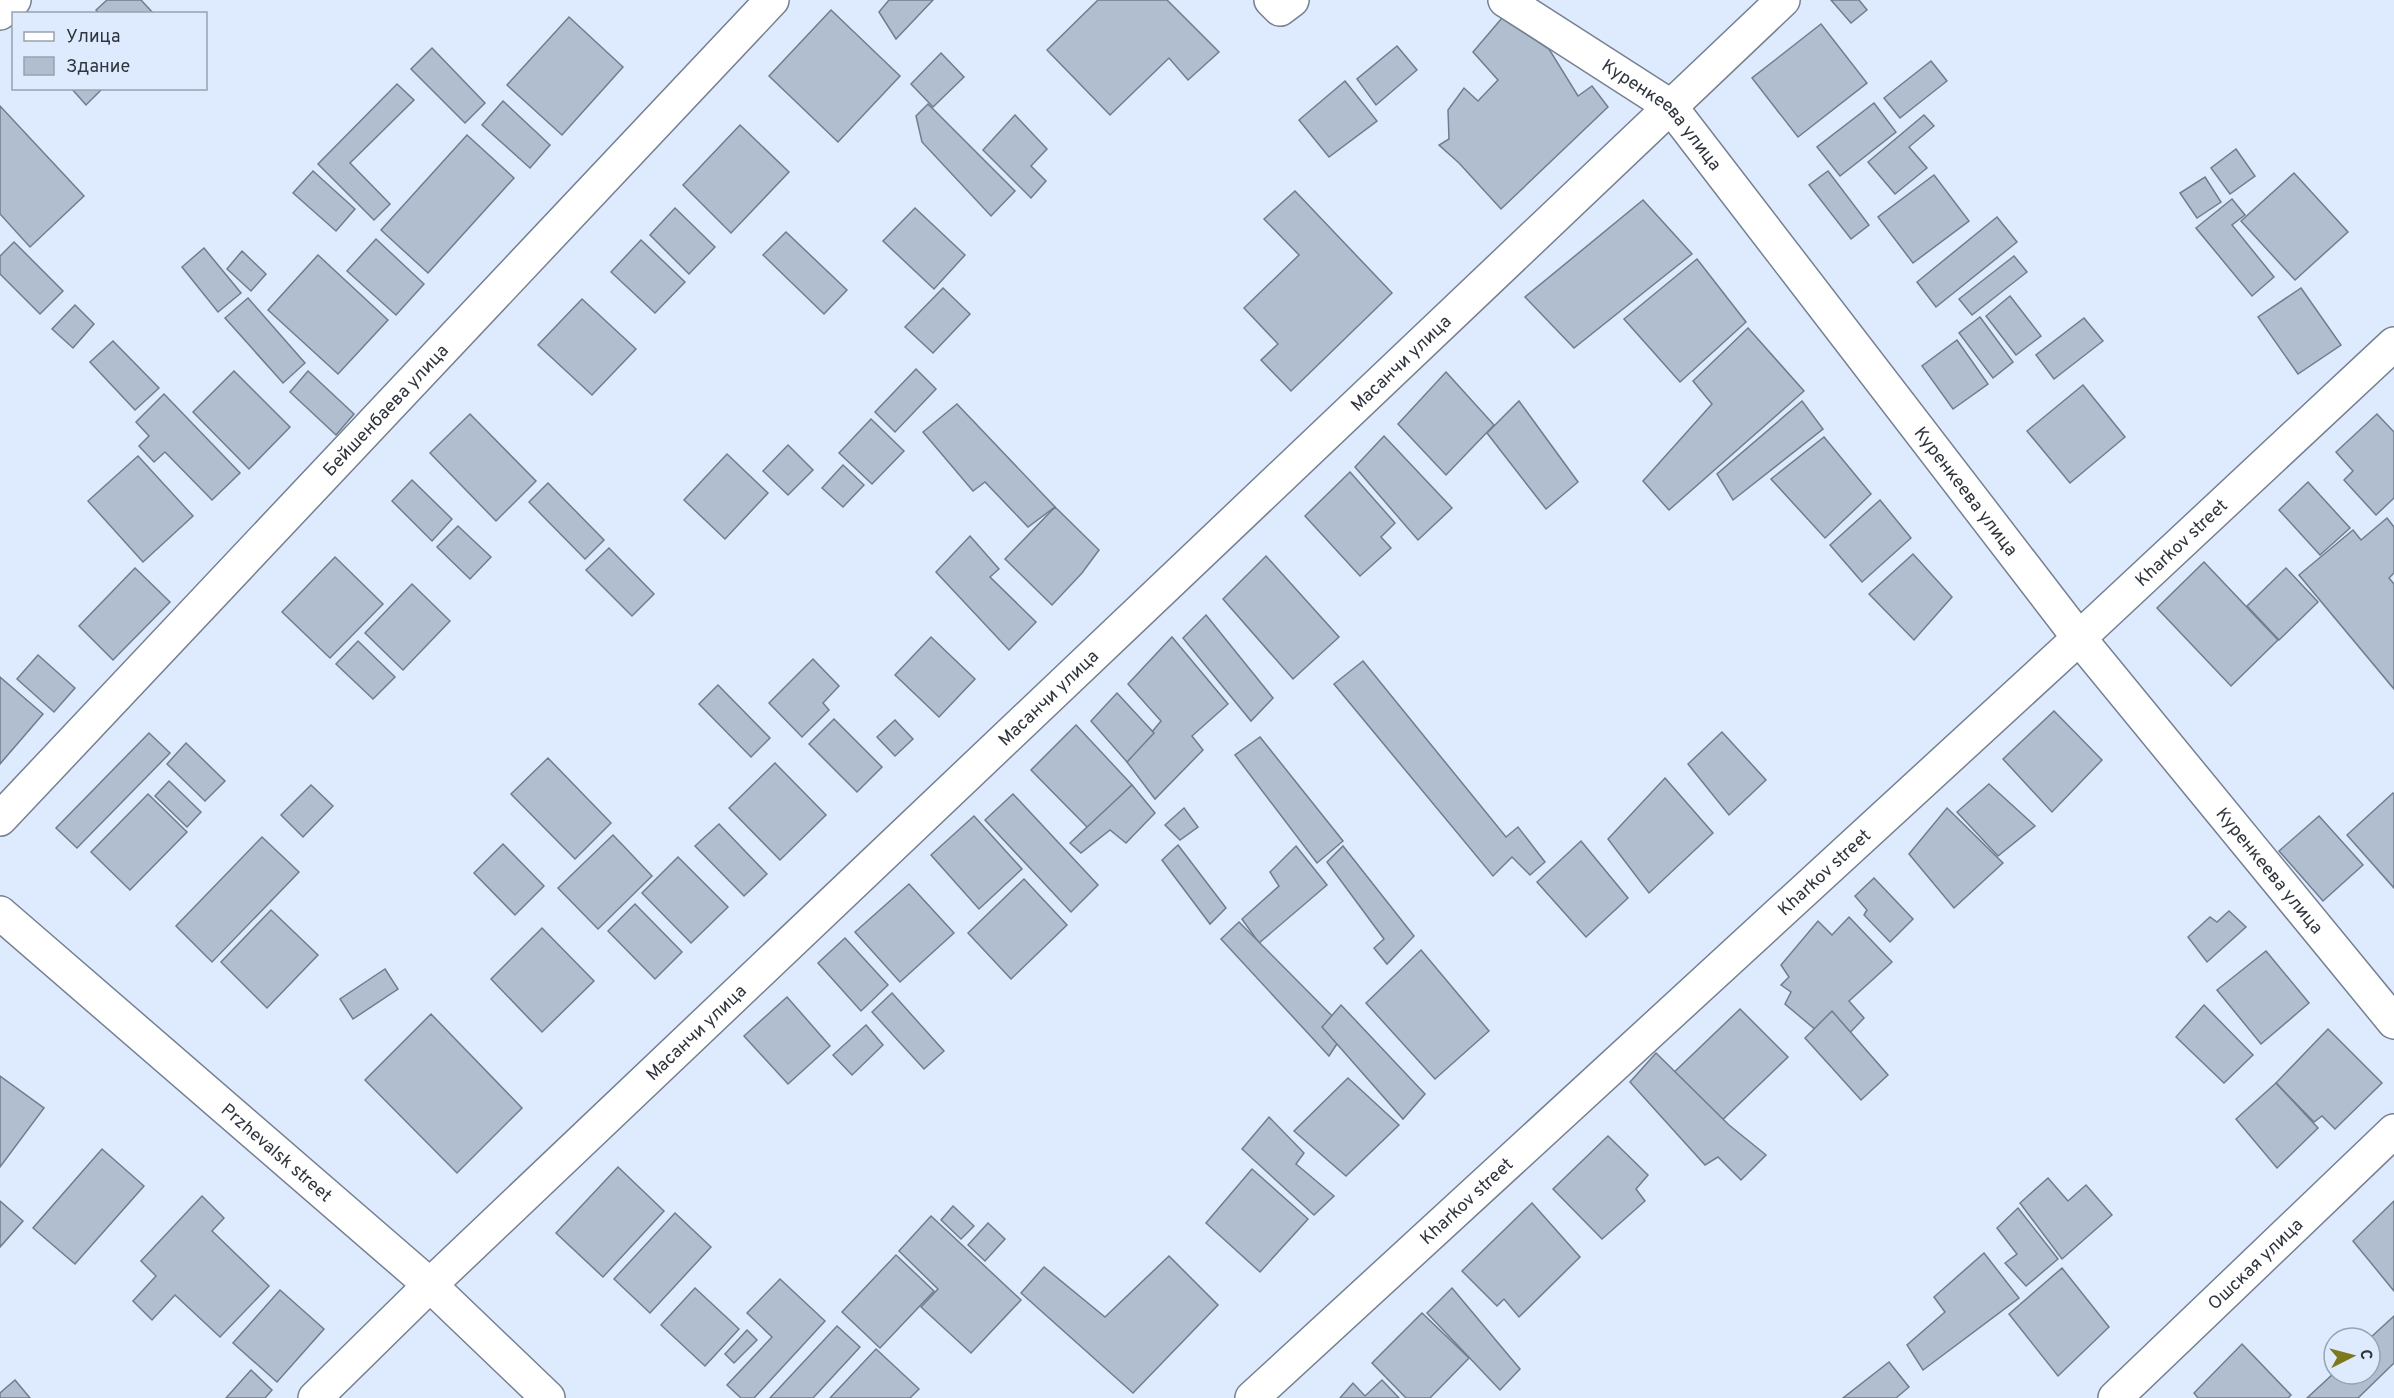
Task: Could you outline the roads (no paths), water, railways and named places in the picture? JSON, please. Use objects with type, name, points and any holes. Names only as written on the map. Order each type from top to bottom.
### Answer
[{"type":"street","points":[[0,13],[14,0]]},
{"type":"street","name":"Бейшенбаева улица","points":[[0,819],[772,0]]},
{"type":"street","points":[[1271,0],[1281,9],[1292,0]]},
{"type":"street","name":"Куренкеева улица","points":[[1505,0],[1670,106],[2079,638],[2394,1022]]},
{"type":"street","name":"Масанчи улица","points":[[315,1398],[1783,0]]},
{"type":"street","name":"Kharkov street","points":[[1252,1398],[2079,638],[2394,344]]},
{"type":"street","name":"Przhevalsk street","points":[[0,913],[430,1286],[549,1398]]},
{"type":"street","name":"Ошская улица","points":[[2115,1398],[2394,1131]]}]
